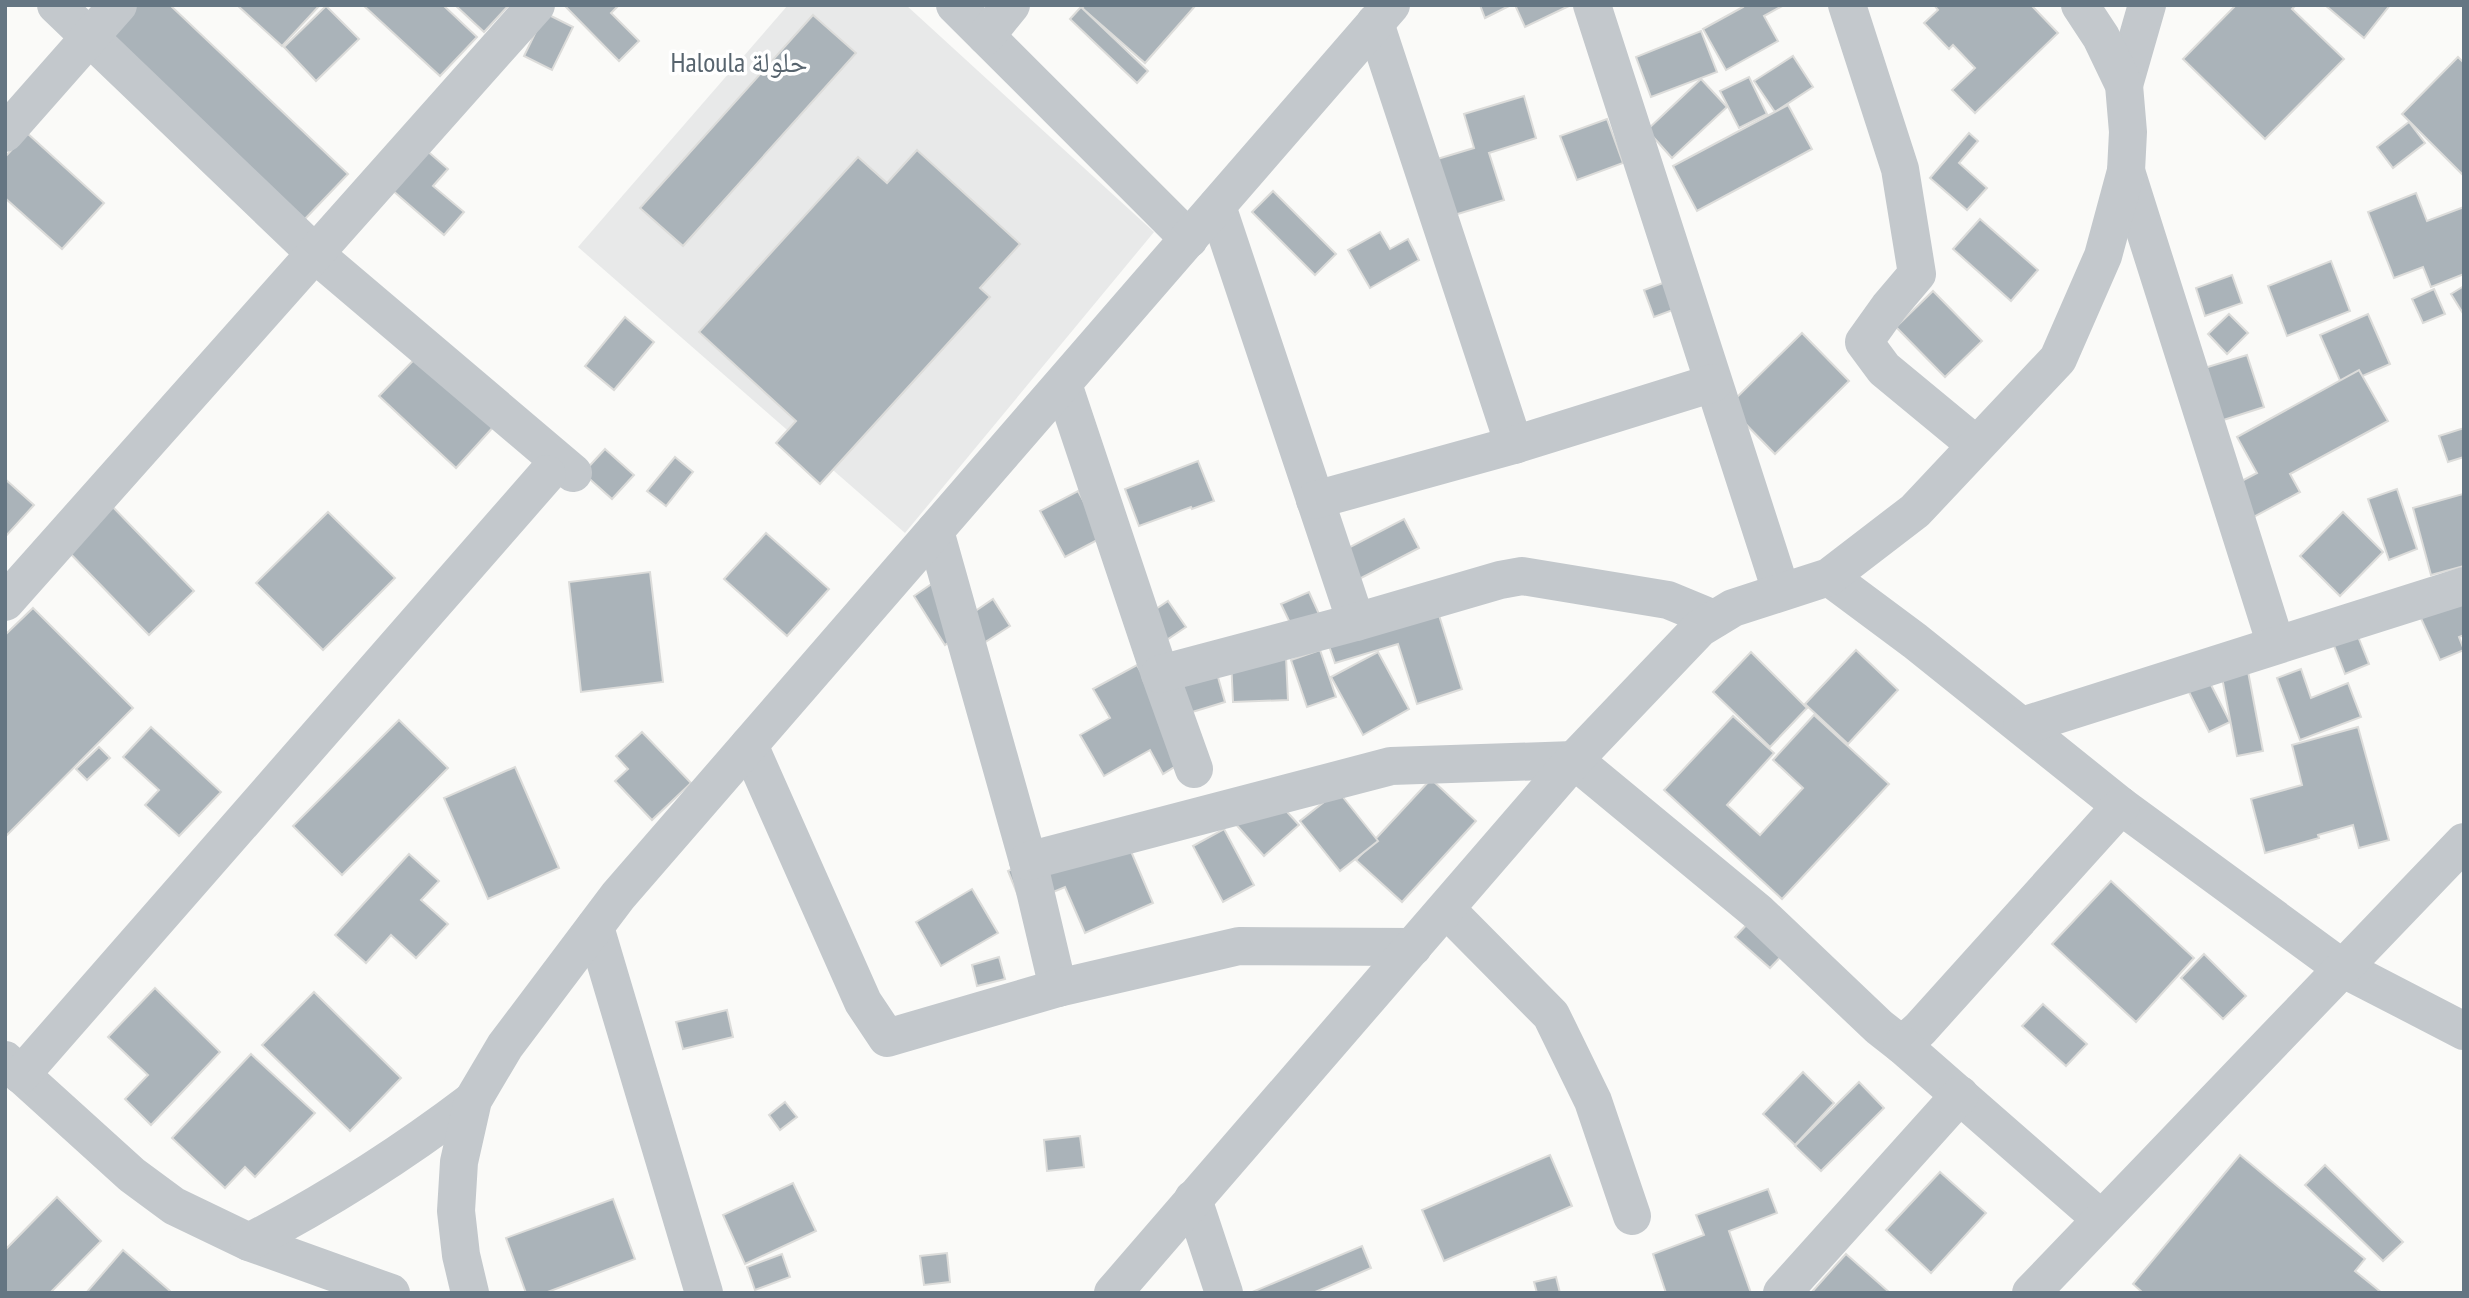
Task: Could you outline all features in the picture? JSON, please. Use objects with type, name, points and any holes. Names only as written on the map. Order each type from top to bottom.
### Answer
[{"type":"street","points":[[56,5],[315,253],[560,473],[13,1067],[132,1175],[174,1206],[249,1242],[391,1293]]},
{"type":"street","points":[[5,132],[118,5]]},
{"type":"street","points":[[5,602],[536,5]]},
{"type":"street","points":[[955,5],[1189,239]]},
{"type":"street","points":[[986,36],[1011,5]]},
{"type":"street","points":[[1592,5],[1781,591]]},
{"type":"street","points":[[1847,5],[1900,169],[1917,274],[1864,342],[1884,369],[1976,445]]},
{"type":"street","points":[[1113,1293],[1574,760],[1700,628],[1732,608],[1829,577],[1915,510],[2058,359],[2103,256],[2126,171],[2128,132],[2124,85],[2101,37],[2080,5]]},
{"type":"street","points":[[2124,85],[2147,5]]},
{"type":"street","points":[[1383,14],[1514,445]]},
{"type":"street","points":[[470,1293],[461,1255],[456,1211],[459,1162],[472,1100],[505,1046],[618,896],[1383,14]]},
{"type":"street","points":[[2126,171],[2276,645]]},
{"type":"street","points":[[1217,206],[1356,622]]},
{"type":"street","points":[[1315,499],[1514,445],[1713,383]]},
{"type":"street","points":[[1063,384],[1194,769]]},
{"type":"street","points":[[935,531],[1028,861],[1058,988]]},
{"type":"street","points":[[1160,674],[1522,576],[1668,600],[1714,619]]},
{"type":"street","points":[[1829,577],[1916,641],[2121,806],[2342,968],[2464,1031]]},
{"type":"street","points":[[2022,726],[2464,586]]},
{"type":"street","points":[[749,745],[863,1002],[887,1038],[1058,988],[1239,946],[1413,947]]},
{"type":"street","points":[[1028,861],[1391,766],[1574,760],[1759,913],[1879,1027],[2101,1219]]},
{"type":"street","points":[[1902,1045],[1920,1029],[2121,806]]},
{"type":"street","points":[[2031,1293],[2464,842]]},
{"type":"street","points":[[1446,909],[1551,1015],[1593,1101],[1632,1216]]},
{"type":"street","points":[[595,927],[704,1293]]},
{"type":"street","points":[[1782,1293],[1960,1095]]},
{"type":"street","points":[[249,1242],[319,1205],[387,1163],[472,1100]]},
{"type":"street","points":[[1193,1199],[1224,1293]]},
{"type":"shaded area","points":[[788,5],[906,5],[1154,232],[905,533],[578,247]]},
{"type":"building","points":[[133,5],[170,5],[348,174],[302,222],[104,35]]},
{"type":"building","points":[[237,5],[320,5],[282,46]]},
{"type":"building","points":[[363,5],[443,5],[477,37],[440,76]]},
{"type":"building","points":[[455,5],[509,5],[484,32]]},
{"type":"building","points":[[564,5],[619,5],[611,13],[639,41],[619,61]]},
{"type":"building","points":[[1085,5],[1196,5],[1145,63],[1082,8]]},
{"type":"building","points":[[1480,5],[1511,5],[1485,18]]},
{"type":"building","points":[[1515,5],[1571,5],[1525,27]]},
{"type":"building","points":[[1742,5],[1784,5],[1764,16],[1778,41],[1726,70],[1703,29],[1743,7]]},
{"type":"building","points":[[1934,5],[2031,5],[2058,33],[1975,113],[1952,90],[1975,68],[1953,45],[1949,49],[1924,23],[1938,10]]},
{"type":"building","points":[[2236,5],[2296,5],[2292,9],[2344,59],[2265,139],[2183,59]]},
{"type":"building","points":[[2325,5],[2390,5],[2364,38]]},
{"type":"building","points":[[326,6],[359,39],[316,81],[284,47]]},
{"type":"building","points":[[1081,7],[1148,71],[1137,83],[1070,19]]},
{"type":"building","points":[[545,13],[573,27],[552,70],[524,56]]},
{"type":"building","points":[[813,15],[856,53],[683,246],[640,208]]},
{"type":"building","points":[[1701,31],[1717,72],[1651,97],[1636,57]]},
{"type":"building","points":[[1793,56],[1813,87],[1775,112],[1754,81]]},
{"type":"building","points":[[2458,57],[2464,63],[2464,176],[2402,114]]},
{"type":"building","points":[[1749,77],[1767,114],[1739,128],[1720,91]]},
{"type":"building","points":[[1701,79],[1727,107],[1672,158],[1647,130]]},
{"type":"building","points":[[1524,96],[1536,138],[1489,153],[1504,200],[1451,216],[1434,160],[1474,148],[1464,114]]},
{"type":"building","points":[[1788,105],[1812,149],[1697,211],[1673,166]]},
{"type":"building","points":[[1607,119],[1623,163],[1577,180],[1560,136]]},
{"type":"building","points":[[2409,122],[2425,143],[2393,168],[2377,147]]},
{"type":"building","points":[[27,133],[104,203],[62,249],[5,198],[5,157]]},
{"type":"building","points":[[1969,133],[1978,141],[1959,163],[1987,188],[1967,210],[1930,178]]},
{"type":"building","points":[[418,143],[448,169],[433,186],[464,212],[444,235],[384,183]]},
{"type":"building","points":[[917,150],[1020,244],[980,288],[990,297],[820,484],[776,443],[796,421],[699,332],[858,157],[887,183]]},
{"type":"building","points":[[1273,191],[1336,254],[1315,275],[1252,212]]},
{"type":"building","points":[[2416,193],[2427,221],[2464,207],[2464,274],[2431,287],[2423,267],[2394,278],[2368,212]]},
{"type":"building","points":[[1980,219],[2038,270],[2011,301],[1953,249]]},
{"type":"building","points":[[1380,232],[1390,249],[1408,239],[1419,260],[1370,288],[1348,250]]},
{"type":"building","points":[[2331,261],[2350,311],[2287,336],[2268,286]]},
{"type":"building","points":[[2232,275],[2242,303],[2205,316],[2196,288]]},
{"type":"building","points":[[1671,280],[1681,307],[1654,317],[1644,290]]},
{"type":"building","points":[[2464,286],[2464,315],[2451,294]]},
{"type":"building","points":[[2434,289],[2445,314],[2423,323],[2412,299]]},
{"type":"building","points":[[1933,291],[1982,341],[1945,377],[1896,327]]},
{"type":"building","points":[[2229,314],[2248,333],[2227,354],[2208,334]]},
{"type":"building","points":[[2368,314],[2390,364],[2342,385],[2320,335]]},
{"type":"building","points":[[625,317],[654,342],[614,390],[585,366]]},
{"type":"building","points":[[1802,333],[1849,381],[1775,454],[1728,406]]},
{"type":"building","points":[[431,342],[506,413],[456,468],[379,396]]},
{"type":"building","points":[[2247,355],[2264,407],[2214,423],[2198,370]]},
{"type":"building","points":[[2359,370],[2388,421],[2290,474],[2300,492],[2250,519],[2232,486],[2257,473],[2237,437]]},
{"type":"building","points":[[2464,428],[2464,457],[2448,462],[2439,436]]},
{"type":"building","points":[[605,449],[634,475],[612,499],[583,473]]},
{"type":"building","points":[[675,457],[693,472],[666,506],[647,491]]},
{"type":"building","points":[[1198,461],[1214,501],[1139,526],[1125,489]]},
{"type":"building","points":[[5,479],[34,505],[5,537]]},
{"type":"building","points":[[2397,489],[2417,549],[2389,560],[2368,499]]},
{"type":"building","points":[[1078,491],[1103,537],[1065,557],[1040,511]]},
{"type":"building","points":[[2463,494],[2464,566],[2431,575],[2413,508]]},
{"type":"building","points":[[108,502],[194,591],[149,635],[63,546]]},
{"type":"building","points":[[328,512],[395,578],[323,650],[256,583]]},
{"type":"building","points":[[2343,512],[2383,552],[2340,596],[2300,556]]},
{"type":"building","points":[[1404,519],[1419,548],[1340,589],[1325,560]]},
{"type":"building","points":[[766,533],[829,589],[787,636],[724,579]]},
{"type":"building","points":[[650,572],[663,682],[581,692],[569,582]]},
{"type":"building","points":[[942,577],[968,616],[993,599],[1010,626],[973,650],[962,633],[945,645],[914,596]]},
{"type":"building","points":[[1309,592],[1319,614],[1292,627],[1281,604]]},
{"type":"building","points":[[2464,594],[2464,635],[2459,637],[2464,650],[2440,660],[2419,614]]},
{"type":"building","points":[[1168,601],[1186,627],[1165,641],[1147,615]]},
{"type":"building","points":[[33,608],[133,708],[5,837],[5,635]]},
{"type":"building","points":[[1438,612],[1462,689],[1417,704],[1398,644],[1335,663],[1329,646]]},
{"type":"building","points":[[2357,634],[2369,664],[2345,674],[2333,643]]},
{"type":"building","points":[[1320,650],[1336,697],[1307,707],[1291,660]]},
{"type":"building","points":[[1856,650],[1898,690],[1848,744],[1805,704]]},
{"type":"building","points":[[1378,652],[1409,709],[1363,735],[1331,677]]},
{"type":"building","points":[[1751,652],[1807,708],[1770,747],[1713,692]]},
{"type":"building","points":[[1286,657],[1288,700],[1233,702],[1231,660]]},
{"type":"building","points":[[1137,665],[1189,758],[1163,774],[1150,750],[1104,776],[1080,735],[1110,718],[1093,689]]},
{"type":"building","points":[[2247,666],[2263,751],[2237,756],[2221,672]]},
{"type":"building","points":[[2301,669],[2311,698],[2348,683],[2361,717],[2300,740],[2277,678]]},
{"type":"building","points":[[1216,670],[1225,702],[1189,713],[1180,680]]},
{"type":"building","points":[[2208,679],[2230,722],[2209,732],[2188,690]]},
{"type":"building","points":[[1814,715],[1889,784],[1782,899],[1664,790],[1733,716],[1774,753],[1727,805],[1760,835],[1803,788],[1773,760]]},
{"type":"building","points":[[399,720],[448,768],[342,875],[293,826]]},
{"type":"building","points":[[151,727],[221,792],[179,836],[145,805],[159,790],[123,757]]},
{"type":"building","points":[[2358,727],[2389,840],[2359,848],[2353,825],[2265,853],[2251,799],[2302,785],[2292,745]]},
{"type":"building","points":[[642,732],[691,783],[652,820],[615,781],[628,769],[616,756]]},
{"type":"building","points":[[99,747],[110,758],[87,780],[76,769]]},
{"type":"building","points":[[515,767],[559,868],[488,899],[444,798]]},
{"type":"building","points":[[1431,779],[1476,821],[1402,902],[1356,860]]},
{"type":"building","points":[[1267,790],[1299,825],[1264,856],[1233,821]]},
{"type":"building","points":[[1338,791],[1378,841],[1340,871],[1300,821]]},
{"type":"building","points":[[1119,823],[1153,903],[1085,933],[1065,887],[1022,905],[1008,871]]},
{"type":"building","points":[[1224,829],[1254,885],[1223,902],[1193,846]]},
{"type":"building","points":[[409,854],[439,881],[421,900],[448,924],[416,958],[391,935],[366,963],[335,935]]},
{"type":"building","points":[[2111,881],[2194,958],[2136,1022],[2052,944]]},
{"type":"building","points":[[972,889],[998,933],[941,966],[916,922]]},
{"type":"building","points":[[1754,917],[1788,949],[1770,968],[1735,937]]},
{"type":"building","points":[[2204,954],[2246,996],[2223,1019],[2181,978]]},
{"type":"building","points":[[999,957],[1005,979],[977,986],[972,965]]},
{"type":"building","points":[[155,988],[220,1052],[151,1125],[125,1099],[148,1075],[108,1037]]},
{"type":"building","points":[[314,992],[401,1078],[350,1131],[262,1045]]},
{"type":"building","points":[[2043,1004],[2087,1044],[2066,1066],[2022,1026]]},
{"type":"building","points":[[727,1010],[733,1037],[683,1049],[676,1022]]},
{"type":"building","points":[[251,1054],[315,1113],[255,1177],[245,1167],[225,1188],[172,1138]]},
{"type":"building","points":[[1803,1072],[1834,1103],[1795,1145],[1763,1114]]},
{"type":"building","points":[[1859,1082],[1884,1108],[1821,1171],[1795,1146]]},
{"type":"building","points":[[785,1102],[797,1117],[780,1130],[769,1115]]},
{"type":"building","points":[[1080,1136],[1084,1167],[1047,1171],[1044,1140]]},
{"type":"building","points":[[1550,1155],[1572,1206],[1444,1261],[1422,1210]]},
{"type":"building","points":[[2240,1155],[2365,1259],[2355,1271],[2382,1293],[2143,1293],[2133,1284]]},
{"type":"building","points":[[2325,1165],[2403,1242],[2383,1261],[2305,1185]]},
{"type":"building","points":[[1940,1172],[1986,1213],[1931,1273],[1886,1230]]},
{"type":"building","points":[[793,1183],[816,1231],[745,1264],[723,1215]]},
{"type":"building","points":[[1768,1189],[1777,1213],[1729,1231],[1751,1293],[1666,1293],[1653,1254],[1704,1235],[1696,1215]]},
{"type":"building","points":[[57,1197],[101,1241],[50,1293],[5,1293],[5,1250]]},
{"type":"building","points":[[613,1199],[635,1259],[545,1293],[526,1293],[506,1238]]},
{"type":"building","points":[[1362,1246],[1371,1268],[1313,1293],[1250,1293]]},
{"type":"building","points":[[123,1250],[170,1291],[169,1293],[86,1293]]},
{"type":"building","points":[[947,1253],[950,1282],[924,1285],[920,1256]]},
{"type":"building","points":[[782,1254],[790,1277],[755,1290],[747,1267]]},
{"type":"building","points":[[1846,1254],[1890,1293],[1811,1293]]},
{"type":"building","points":[[1556,1277],[1560,1293],[1537,1293],[1534,1282]]},
{"type":"district","name":"Haloula حلولة","points":[[739,61]]}]
